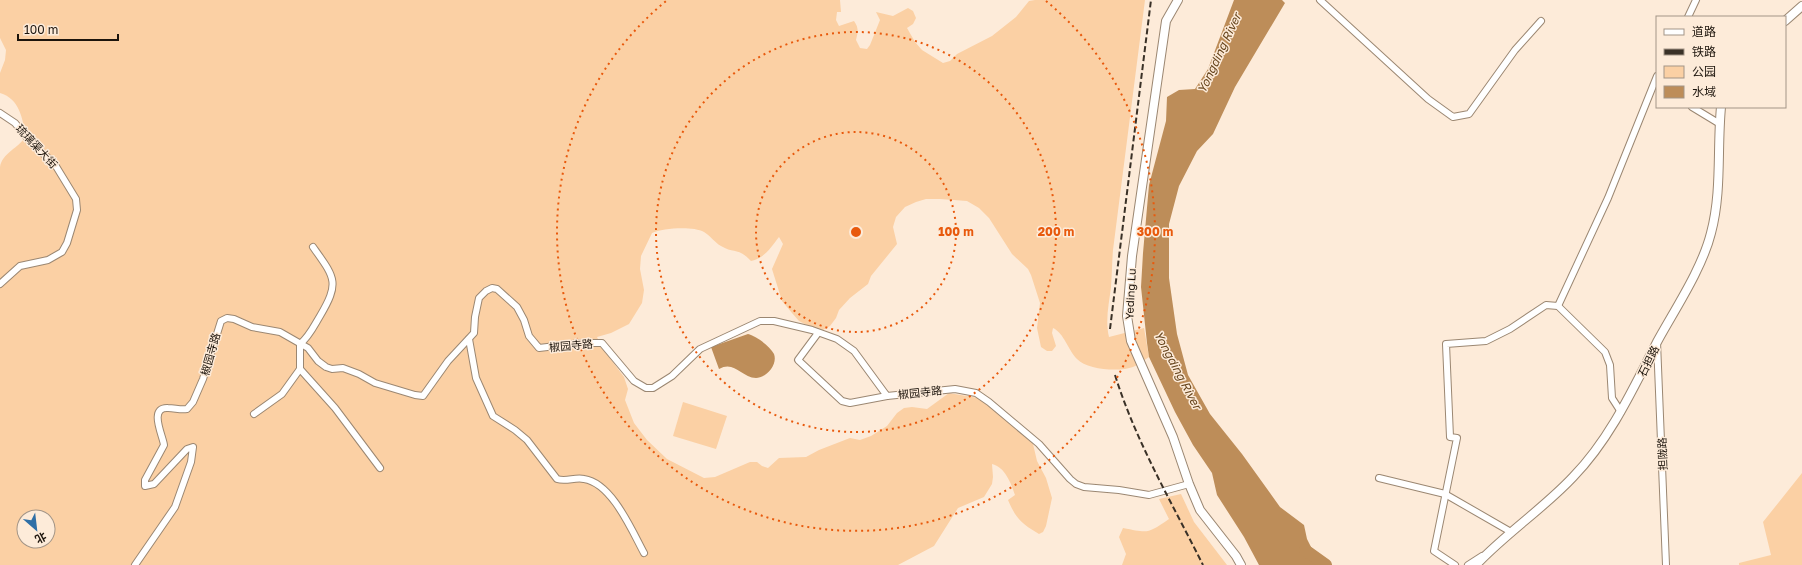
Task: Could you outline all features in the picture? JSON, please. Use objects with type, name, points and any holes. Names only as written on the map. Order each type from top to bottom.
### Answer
[{"type":"main road","name":"Yeding Lu","points":[[1178,0],[1166,21],[1132,256],[1127,316],[1131,341],[1173,437],[1189,484],[1200,510],[1236,556],[1241,565]]},
{"type":"main road","points":[[1786,20],[1802,6]]},
{"type":"main road","name":"石担路","points":[[1476,565],[1490,550],[1573,477],[1592,455],[1621,412],[1699,263],[1711,235],[1718,192],[1721,108]]},
{"type":"street","points":[[1320,0],[1428,99],[1453,117],[1469,114],[1515,50],[1541,21]]},
{"type":"street","points":[[1688,16],[1696,0]]},
{"type":"street","points":[[1558,306],[1608,198],[1655,84]]},
{"type":"street","points":[[1694,108],[1720,124]]},
{"type":"street","name":"琉璃渠大街","points":[[0,113],[15,122],[32,144],[54,163],[76,199],[77,210],[67,243],[62,252],[48,260],[20,266],[0,284]]},
{"type":"street","points":[[254,414],[282,394],[300,369],[300,344],[306,339],[330,299],[333,290],[331,271],[313,247]]},
{"type":"street","name":"椒园寺路","points":[[135,565],[175,507],[194,451],[193,447],[187,449],[154,484],[145,486],[145,480],[164,445],[157,423],[159,412],[161,409],[167,408],[180,410],[187,409],[193,402],[203,379],[221,321],[227,318],[234,319],[252,327],[280,332],[308,348],[318,361],[326,367],[332,369],[343,368],[360,374],[375,383],[415,396],[423,396],[448,361],[474,333],[475,317],[479,298],[486,290],[492,288],[497,289],[517,307],[524,320],[529,336],[539,348],[581,343],[602,343],[634,381],[646,388],[653,388],[672,376],[700,349],[760,321],[774,321],[837,338],[854,351],[887,396],[955,389],[976,393],[1039,444],[1076,484],[1084,487],[1119,490],[1149,495],[1189,484]]},
{"type":"street","points":[[1455,565],[1434,551],[1456,438],[1450,437],[1446,344],[1486,341],[1510,329],[1546,305],[1558,306],[1605,352],[1610,365],[1612,398],[1621,412]]},
{"type":"street","points":[[818,332],[798,360],[842,401],[850,403],[887,396]]},
{"type":"street","points":[[469,339],[476,378],[493,416],[515,430],[527,440],[539,458],[557,479],[562,481],[584,478],[598,483],[621,509],[644,553]]},
{"type":"street","name":"担陇路","points":[[1657,342],[1666,565]]},
{"type":"street","points":[[300,369],[335,408],[380,468]]},
{"type":"street","points":[[1379,478],[1445,494],[1511,532]]},
{"type":"street","points":[[1468,565],[1490,550]]},
{"type":"green space","points":[[0,0],[840,0],[841,12],[837,12],[836,20],[839,26],[854,21],[858,30],[856,40],[860,48],[867,49],[870,45],[880,20],[876,12],[893,16],[908,8],[913,11],[916,18],[913,24],[907,28],[915,42],[922,50],[943,63],[950,61],[957,54],[992,36],[1016,17],[1029,1],[1145,0],[1113,250],[1107,324],[1109,337],[1144,328],[1149,357],[1137,365],[1127,369],[1112,370],[1088,366],[1077,359],[1057,330],[1053,328],[1052,333],[1056,346],[1052,351],[1047,351],[1041,347],[1037,328],[1040,303],[1028,269],[1012,254],[989,218],[979,208],[967,201],[926,199],[905,207],[896,217],[893,227],[897,244],[871,276],[868,284],[850,298],[839,310],[836,318],[830,326],[823,330],[813,328],[799,321],[782,301],[772,269],[783,244],[779,237],[764,255],[751,261],[739,252],[721,246],[704,232],[699,230],[678,228],[657,231],[652,233],[641,256],[640,269],[644,290],[642,303],[629,324],[611,333],[597,337],[603,349],[624,377],[628,389],[625,400],[634,423],[647,440],[667,459],[704,478],[715,477],[750,462],[757,462],[768,468],[779,458],[806,457],[819,450],[850,438],[860,440],[871,436],[887,426],[897,413],[904,408],[912,407],[927,409],[949,393],[978,398],[1005,419],[1033,444],[1037,461],[1046,478],[1052,498],[1046,526],[1043,532],[1039,534],[1028,527],[1014,512],[1008,500],[1015,495],[1009,481],[1001,468],[992,464],[992,484],[984,497],[958,508],[934,546],[898,565],[0,565],[0,167],[1,162],[7,154],[26,136],[16,104],[7,96],[0,93],[0,73],[5,60],[6,50],[0,38]]},
{"type":"green space","points":[[683,402],[727,416],[716,449],[673,436]]},
{"type":"green space","points":[[1802,473],[1802,565],[1739,565],[1739,563],[1771,555],[1763,522]]},
{"type":"green space","points":[[1181,494],[1194,522],[1227,565],[1122,565],[1126,554],[1119,537],[1123,528],[1138,531],[1152,530],[1169,519],[1159,499]]},
{"type":"water","points":[[1234,0],[1282,0],[1285,3],[1235,87],[1213,134],[1197,151],[1179,186],[1169,224],[1169,278],[1177,334],[1188,375],[1210,414],[1242,454],[1280,507],[1304,525],[1307,539],[1320,565],[1259,565],[1244,537],[1217,495],[1212,473],[1193,445],[1175,412],[1149,357],[1141,287],[1143,253],[1149,185],[1166,121],[1167,97],[1179,90],[1195,89],[1208,69]]},
{"type":"water","points":[[748,334],[762,342],[774,354],[775,358],[773,366],[770,370],[764,376],[756,378],[746,375],[729,366],[719,369],[711,347]]},
{"type":"waterway","name":"Yongding River","points":[[1305,550],[1326,565]]},
{"type":"railway","points":[[1110,329],[1151,0]]},
{"type":"railway","points":[[1115,375],[1133,424],[1144,448],[1203,565]]}]
